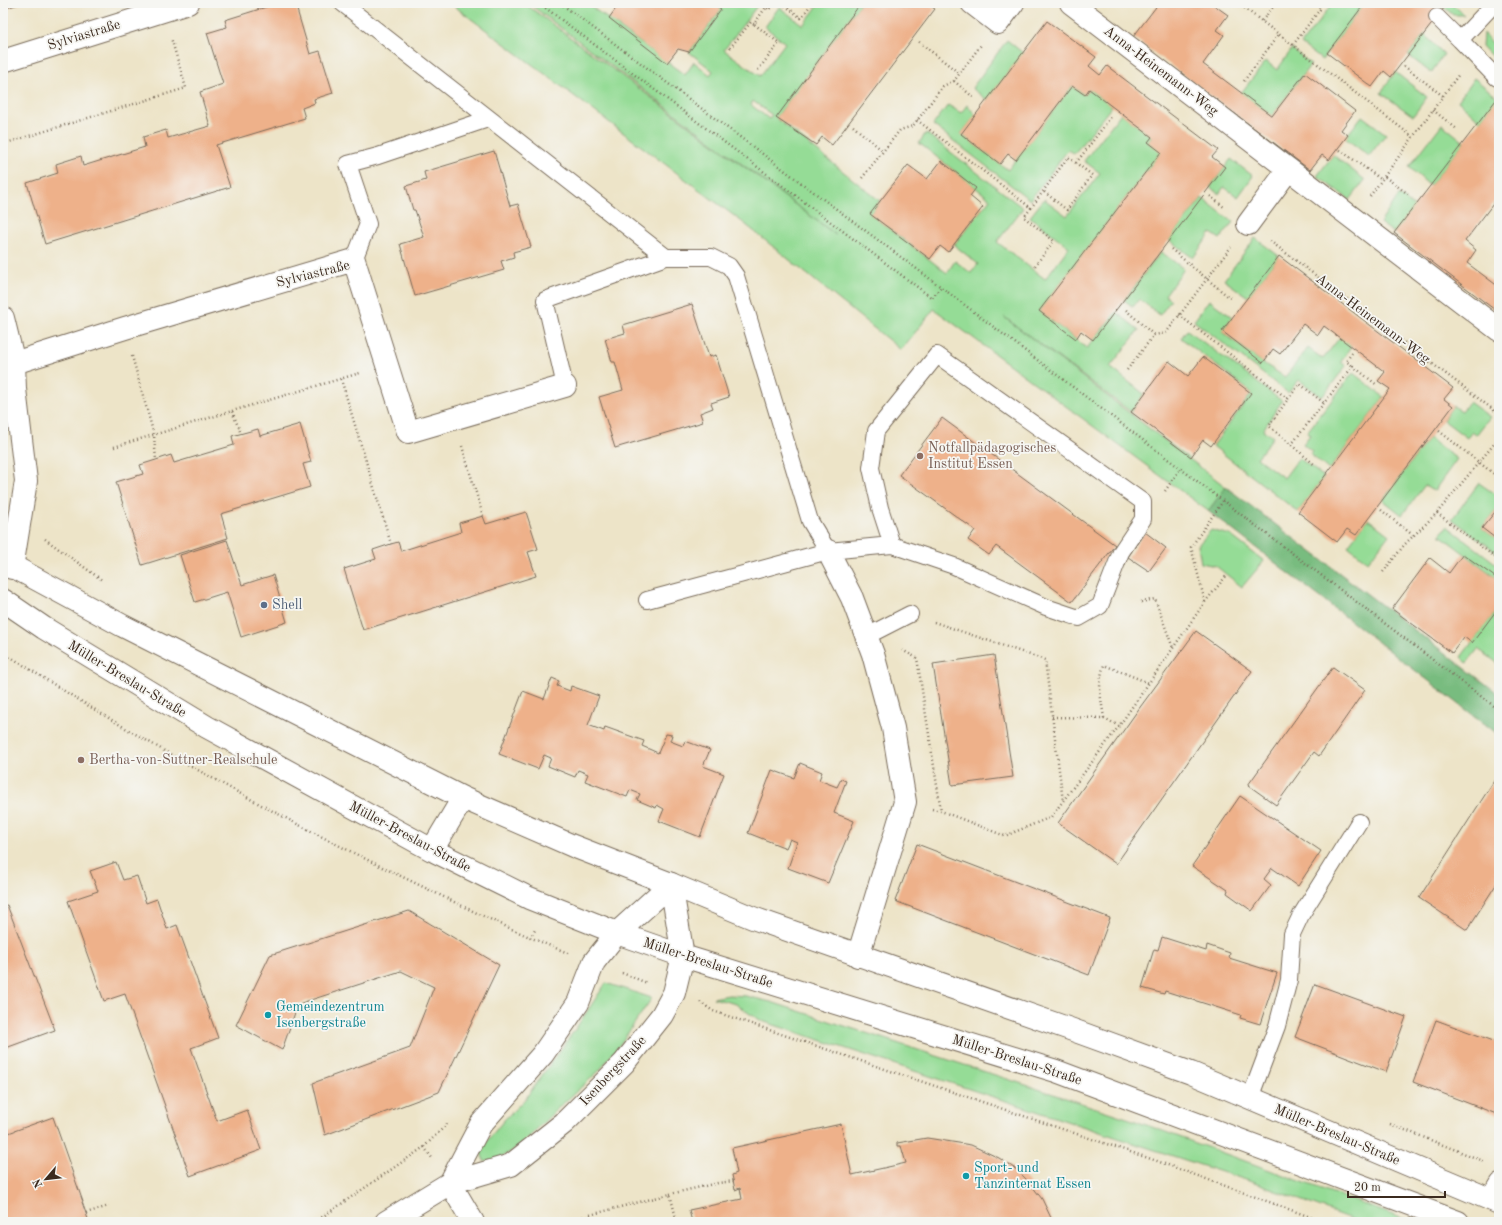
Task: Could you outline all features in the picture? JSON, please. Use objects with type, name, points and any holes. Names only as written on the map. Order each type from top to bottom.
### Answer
[{"type":"street","name":"Sylviastraße","points":[[3,61],[188,3]]},
{"type":"street","points":[[972,3],[998,23],[1013,3]]},
{"type":"street","name":"Anna-Heinemann-Weg","points":[[1071,3],[1499,330]]},
{"type":"street","points":[[1248,224],[1288,170]]},
{"type":"street","name":"Sylviastraße","points":[[14,363],[125,328],[354,260],[408,432],[565,386]]},
{"type":"street","points":[[3,318],[14,363],[15,390],[26,480],[20,521],[8,564]]},
{"type":"street","points":[[3,423],[15,390]]},
{"type":"street","points":[[828,551],[852,598],[867,636],[893,728],[905,802],[858,956]]},
{"type":"street","name":"Müller-Breslau-Straße","points":[[8,564],[184,658],[463,798],[573,846],[672,884],[753,918],[858,956],[1091,1036],[1191,1073],[1250,1098],[1496,1195]]},
{"type":"street","name":"Müller-Breslau-Straße","points":[[3,600],[44,628],[207,727],[432,850],[529,898],[617,933],[683,956],[1056,1071],[1458,1222]]},
{"type":"street","points":[[432,850],[463,798]]},
{"type":"street","points":[[472,1222],[450,1183],[481,1124],[543,1054],[578,1003],[594,962],[617,933],[672,884]]},
{"type":"street","name":"Isenbergstraße","points":[[386,1222],[450,1183],[511,1165],[564,1123],[624,1063],[662,1016],[674,993],[683,956],[672,884]]},
{"type":"lane","points":[[342,3],[488,119],[666,257]]},
{"type":"lane","points":[[1460,40],[1495,3]]},
{"type":"lane","points":[[1437,17],[1497,78]]},
{"type":"lane","points":[[354,260],[368,224],[348,164],[378,156],[488,119]]},
{"type":"lane","points":[[565,386],[545,300],[666,257],[711,257],[729,266],[736,276],[810,520],[828,551]]},
{"type":"lane","points":[[647,600],[828,551],[892,545],[954,566],[1046,607],[1079,618],[1100,606],[1121,552],[1143,519],[1143,502],[937,355],[876,432],[871,468],[880,508],[892,545]]},
{"type":"lane","points":[[867,636],[910,614]]},
{"type":"lane","points":[[1250,1098],[1277,1026],[1290,980],[1292,934],[1301,915],[1360,822]]},
{"type":"path","points":[[539,3],[932,298],[941,287]]},
{"type":"path","points":[[560,3],[941,287],[1499,710]]},
{"type":"path","points":[[760,3],[769,10],[774,3]]},
{"type":"path","points":[[782,3],[801,18],[812,3]]},
{"type":"path","points":[[1238,3],[1413,137]]},
{"type":"path","points":[[1262,21],[1276,3]]},
{"type":"path","points":[[1293,45],[1321,8],[1316,4]]},
{"type":"path","points":[[754,24],[766,7]]},
{"type":"path","points":[[3,144],[186,88],[162,11]]},
{"type":"path","points":[[730,48],[751,22],[779,42],[758,70]]},
{"type":"path","points":[[862,178],[900,130],[912,126],[943,86],[954,81],[998,23]]},
{"type":"path","points":[[1244,81],[1279,34]]},
{"type":"path","points":[[919,42],[959,73]]},
{"type":"path","points":[[1354,219],[1473,54]]},
{"type":"path","points":[[1404,66],[1443,96]]},
{"type":"path","points":[[954,81],[973,96]]},
{"type":"path","points":[[1433,110],[1458,130]]},
{"type":"path","points":[[1076,163],[1111,116]]},
{"type":"path","points":[[917,120],[1031,208]]},
{"type":"path","points":[[853,126],[883,151]]},
{"type":"path","points":[[1340,150],[1382,180]]},
{"type":"path","points":[[1034,267],[1054,240],[1024,217],[1031,208],[1043,191],[1068,157],[1092,175],[1067,210],[1043,191]]},
{"type":"path","points":[[1384,177],[1408,194]]},
{"type":"path","points":[[1127,370],[1154,335],[1166,333],[1248,224]]},
{"type":"path","name":"Anna-Heinemann-Weg","points":[[1248,224],[1499,414]]},
{"type":"path","points":[[1171,249],[1230,298]]},
{"type":"path","points":[[1126,310],[1154,335]]},
{"type":"path","points":[[1179,316],[1288,399]]},
{"type":"path","points":[[125,328],[154,435],[156,460]]},
{"type":"path","points":[[1352,353],[1346,361],[1376,385]]},
{"type":"path","points":[[114,447],[387,365]]},
{"type":"path","points":[[1291,445],[1353,366]]},
{"type":"path","points":[[342,379],[391,544]]},
{"type":"path","points":[[1315,465],[1269,426],[1300,384],[1324,403]]},
{"type":"path","points":[[232,411],[241,434]]},
{"type":"path","points":[[453,419],[483,516]]},
{"type":"path","points":[[1439,431],[1499,478]]},
{"type":"path","points":[[1383,572],[1414,536],[1437,513],[1499,438]]},
{"type":"path","points":[[1205,602],[1191,547],[1223,501]]},
{"type":"path","points":[[1381,510],[1414,536]]},
{"type":"path","points":[[1437,513],[1499,560]]},
{"type":"path","points":[[20,521],[93,574]]},
{"type":"path","points":[[904,804],[940,811],[1005,836],[1051,817],[1149,683],[1205,602],[1227,575]]},
{"type":"path","points":[[1141,602],[1156,599],[1173,648]]},
{"type":"path","points":[[940,811],[917,658],[899,649],[910,614],[1045,660],[1063,802]]},
{"type":"path","points":[[3,652],[64,691],[180,760],[338,846],[530,938],[570,953],[566,960]]},
{"type":"path","points":[[1104,718],[1099,689],[1100,678],[1104,665],[1149,683]]},
{"type":"path","points":[[1052,717],[1104,718],[1118,726]]},
{"type":"path","points":[[594,962],[674,993],[702,1002],[713,1011],[1156,1161],[1324,1222]]},
{"type":"path","points":[[315,1222],[424,1147],[450,1121]]},
{"type":"path","points":[[563,1222],[670,1194],[718,1183],[734,1181]]},
{"type":"path","points":[[670,1194],[677,1222]]},
{"type":"path","points":[[86,1213],[109,1206]]},
{"type":"green space","points":[[450,3],[524,3],[836,235],[528,3],[586,3],[685,75],[694,62],[710,75],[713,71],[689,52],[721,9],[713,3],[753,3],[757,6],[724,50],[760,76],[785,43],[765,27],[779,7],[803,25],[820,3],[861,3],[776,118],[880,201],[870,214],[947,273],[955,261],[971,273],[978,264],[954,245],[990,199],[919,143],[926,133],[1023,208],[997,242],[1045,279],[1069,247],[1030,217],[1044,199],[1067,216],[1100,173],[1084,161],[1121,113],[1152,137],[1148,142],[1161,152],[1039,311],[1087,348],[1116,312],[1139,330],[1110,367],[1144,394],[1131,412],[1004,317],[1226,487],[1208,511],[934,309],[901,350],[745,224]],"holes":[[[753,101],[772,115],[769,119],[751,105]]]},
{"type":"green space","points":[[1333,3],[1365,3],[1322,60],[1301,44]]},
{"type":"green space","points":[[1439,3],[1452,3],[1464,15],[1453,15]]},
{"type":"green space","points":[[1483,33],[1499,50],[1499,64],[1482,46]]},
{"type":"green space","points":[[1424,34],[1444,54],[1431,73],[1408,55]]},
{"type":"green space","points":[[1007,40],[1023,53],[987,100],[972,88]]},
{"type":"green space","points":[[1292,49],[1311,64],[1272,116],[1241,93],[1266,61],[1277,70]]},
{"type":"green space","points":[[1395,72],[1427,97],[1413,116],[1381,93]]},
{"type":"green space","points":[[1474,78],[1498,98],[1480,121],[1458,101]]},
{"type":"green space","points":[[1072,86],[1085,95],[1089,89],[1112,106],[1074,154],[1068,150],[1030,200],[933,125],[948,105],[961,113],[967,105],[976,115],[961,134],[1008,170]]},
{"type":"green space","points":[[1362,116],[1386,134],[1369,156],[1345,138]]},
{"type":"green space","points":[[1442,124],[1464,142],[1430,186],[1409,167]]},
{"type":"green space","points":[[1333,155],[1365,180],[1350,200],[1317,176]]},
{"type":"green space","points":[[1231,159],[1253,176],[1238,197],[1224,187],[1219,194],[1210,187]]},
{"type":"green space","points":[[1399,195],[1415,207],[1394,233],[1380,223]]},
{"type":"green space","points":[[1202,198],[1233,222],[1220,239],[1211,233],[1193,258],[1169,240]]},
{"type":"green space","points":[[1255,238],[1279,256],[1248,297],[1224,280]]},
{"type":"green space","points":[[1161,252],[1184,269],[1165,295],[1171,300],[1160,315],[1139,299],[1133,307],[1124,300]]},
{"type":"green space","points":[[1209,300],[1232,317],[1222,332],[1263,363],[1285,377],[1308,348],[1323,359],[1340,337],[1351,346],[1341,362],[1346,366],[1322,397],[1299,380],[1288,393],[1194,321]]},
{"type":"green space","points":[[1187,330],[1282,401],[1263,430],[1273,437],[1257,458],[1284,478],[1299,458],[1324,477],[1298,512],[1213,446],[1252,393],[1181,338]]},
{"type":"green space","points":[[1353,373],[1384,397],[1329,470],[1310,454],[1312,451],[1303,444],[1310,435],[1307,432]]},
{"type":"green space","points":[[1469,402],[1490,417],[1476,435],[1472,432],[1467,438],[1443,420],[1453,406],[1462,411]]},
{"type":"green space","points":[[1429,438],[1457,459],[1434,491],[1425,485],[1402,515],[1383,500]]},
{"type":"green space","points":[[1479,483],[1499,497],[1499,507],[1482,528],[1499,541],[1499,554],[1452,519]]},
{"type":"green space","points":[[1226,487],[1499,694],[1499,735],[1208,511]]},
{"type":"green space","points":[[1368,519],[1389,535],[1368,562],[1348,546]]},
{"type":"green space","points":[[1447,526],[1499,566],[1499,580],[1440,535]]},
{"type":"green space","points":[[1211,530],[1230,535],[1264,561],[1242,587],[1216,566],[1201,563],[1198,545]]},
{"type":"green space","points":[[1499,607],[1499,664],[1478,649],[1467,663],[1461,657]]},
{"type":"green space","points":[[606,983],[652,998],[621,1043],[599,1071],[556,1110],[522,1144],[494,1162],[484,1161],[480,1150],[504,1120],[525,1099],[574,1031]]},
{"type":"green space","points":[[729,995],[746,996],[771,1002],[1130,1119],[1412,1222],[1359,1222],[1246,1180],[762,1021],[736,1004],[713,998]]},
{"type":"building","points":[[3,3],[22,3],[3,9]]},
{"type":"building","points":[[279,3],[295,3],[310,54],[320,51],[333,93],[314,99],[315,103],[302,108],[305,118],[216,145],[230,187],[45,244],[27,183],[58,173],[56,164],[81,156],[83,166],[145,147],[143,137],[166,130],[168,138],[210,126],[200,92],[223,84],[207,33],[227,27],[225,20]]},
{"type":"building","points":[[620,3],[713,3],[721,9],[689,52],[678,49],[667,63],[609,18]]},
{"type":"building","points":[[861,3],[926,3],[935,9],[832,145],[822,137],[816,145],[776,118]]},
{"type":"building","points":[[1159,3],[1211,3],[1228,15],[1217,30],[1224,35],[1203,64],[1272,116],[1305,73],[1355,111],[1341,130],[1348,135],[1329,160],[1322,155],[1310,170],[1133,37]]},
{"type":"building","points":[[1365,3],[1439,3],[1444,8],[1391,77],[1384,71],[1372,87],[1327,53]]},
{"type":"building","points":[[1047,21],[1096,57],[1089,66],[1100,75],[1107,66],[1218,150],[1212,157],[1225,167],[1093,340],[1081,331],[1076,339],[1039,311],[1161,152],[1148,142],[1152,137],[1089,89],[1085,95],[1072,86],[1016,160],[1008,154],[1000,164],[961,134]]},
{"type":"building","points":[[1499,96],[1499,196],[1465,241],[1476,250],[1467,263],[1499,287],[1499,313],[1394,233]]},
{"type":"building","points":[[494,151],[510,206],[518,204],[531,247],[513,252],[514,257],[501,261],[504,270],[415,296],[400,244],[424,237],[415,210],[413,210],[406,186],[426,180],[424,172]]},
{"type":"building","points":[[941,161],[976,188],[970,196],[983,207],[948,252],[940,246],[930,259],[870,214],[908,165],[927,179]]},
{"type":"building","points":[[1279,256],[1453,388],[1444,399],[1453,406],[1356,535],[1347,529],[1337,542],[1298,512],[1390,389],[1378,381],[1385,372],[1324,326],[1318,335],[1303,324],[1280,354],[1273,349],[1263,363],[1222,331]]},
{"type":"building","points":[[692,304],[709,357],[716,355],[729,397],[711,403],[713,408],[700,413],[703,422],[615,448],[599,397],[623,390],[615,362],[612,362],[605,339],[625,333],[623,325]]},
{"type":"building","points":[[1203,357],[1251,393],[1211,446],[1203,440],[1191,457],[1131,412],[1169,361],[1188,376]]},
{"type":"building","points":[[942,418],[1115,545],[1072,602],[996,546],[989,555],[968,540],[975,530],[899,475]]},
{"type":"building","points":[[300,424],[311,462],[303,464],[310,487],[221,514],[228,538],[142,565],[116,482],[143,474],[140,465],[171,455],[174,463],[234,445],[232,436],[258,429],[260,436]]},
{"type":"building","points":[[1499,507],[1499,541],[1482,528]]},
{"type":"building","points":[[526,512],[538,549],[528,552],[536,576],[363,630],[344,569],[376,559],[373,550],[391,544],[398,542],[401,551],[461,532],[459,523],[483,516],[486,524]]},
{"type":"building","points":[[1145,532],[1166,548],[1149,571],[1128,557]]},
{"type":"building","points":[[227,540],[242,585],[273,575],[287,622],[241,637],[227,592],[195,602],[180,555]]},
{"type":"building","points":[[1463,554],[1499,580],[1499,607],[1472,643],[1464,637],[1452,653],[1392,609],[1430,558],[1449,573]]},
{"type":"building","points":[[1196,631],[1252,671],[1116,864],[1058,823]]},
{"type":"building","points":[[994,655],[1013,777],[952,785],[933,664]]},
{"type":"building","points":[[1333,667],[1365,690],[1319,756],[1314,752],[1276,805],[1248,785]]},
{"type":"building","points":[[552,678],[559,681],[557,686],[570,691],[571,686],[599,696],[588,725],[604,731],[605,727],[644,741],[642,746],[658,753],[666,734],[672,735],[670,741],[683,746],[685,741],[710,750],[703,766],[724,774],[700,837],[659,821],[664,809],[657,805],[656,808],[637,800],[640,794],[630,790],[627,797],[585,781],[588,774],[578,770],[575,777],[548,766],[551,758],[544,755],[538,769],[499,754],[523,691],[544,699]]},
{"type":"building","points":[[800,763],[822,772],[819,780],[837,787],[841,779],[846,781],[834,813],[854,821],[828,883],[788,868],[797,842],[790,839],[786,848],[748,833],[772,770],[794,778]]},
{"type":"building","points":[[1499,773],[1499,880],[1467,930],[1419,898]]},
{"type":"building","points":[[1240,796],[1321,851],[1298,886],[1272,868],[1264,879],[1271,885],[1252,911],[1227,893],[1228,890],[1192,866]]},
{"type":"building","points":[[917,844],[1110,918],[1089,975],[895,901]]},
{"type":"building","points":[[116,862],[123,880],[137,876],[146,903],[157,899],[167,929],[177,925],[218,1038],[191,1048],[217,1121],[247,1110],[261,1150],[190,1176],[125,994],[104,1001],[68,901],[98,891],[90,871]]},
{"type":"building","points":[[7,905],[55,1030],[3,1049],[3,906]]},
{"type":"building","name":"Gemeindezentrum Isenbergstraße","points":[[409,911],[499,965],[439,1092],[325,1135],[313,1083],[410,1048],[434,987],[401,971],[298,1004],[282,1050],[236,1025],[270,955]]},
{"type":"building","points":[[1162,937],[1206,951],[1207,945],[1230,953],[1229,958],[1277,973],[1260,1024],[1240,1018],[1241,1015],[1165,991],[1164,994],[1142,988],[1154,949],[1158,950]]},
{"type":"building","points":[[1315,984],[1406,1017],[1386,1072],[1295,1037]]},
{"type":"building","points":[[1436,1020],[1499,1043],[1499,1115],[1413,1082]]},
{"type":"building","points":[[53,1117],[89,1222],[3,1222],[3,1135]]},
{"type":"building","points":[[841,1124],[852,1175],[906,1163],[901,1146],[897,1146],[897,1143],[927,1138],[971,1145],[999,1158],[1017,1170],[1029,1182],[1042,1199],[1053,1222],[692,1222],[689,1210],[742,1199],[740,1188],[735,1190],[732,1175],[737,1173],[732,1148]]},
{"type":"place","name":"Notfallpädagogisches Institut Essen","points":[[920,456]]},
{"type":"place","name":"Shell","points":[[264,605]]},
{"type":"place","name":"Bertha-von-Suttner-Realschule","points":[[81,760]]},
{"type":"place","name":"Gemeindezentrum Isenbergstraße","points":[[268,1015]]},
{"type":"place","name":"Sport- und Tanzinternat Essen","points":[[966,1176]]}]
